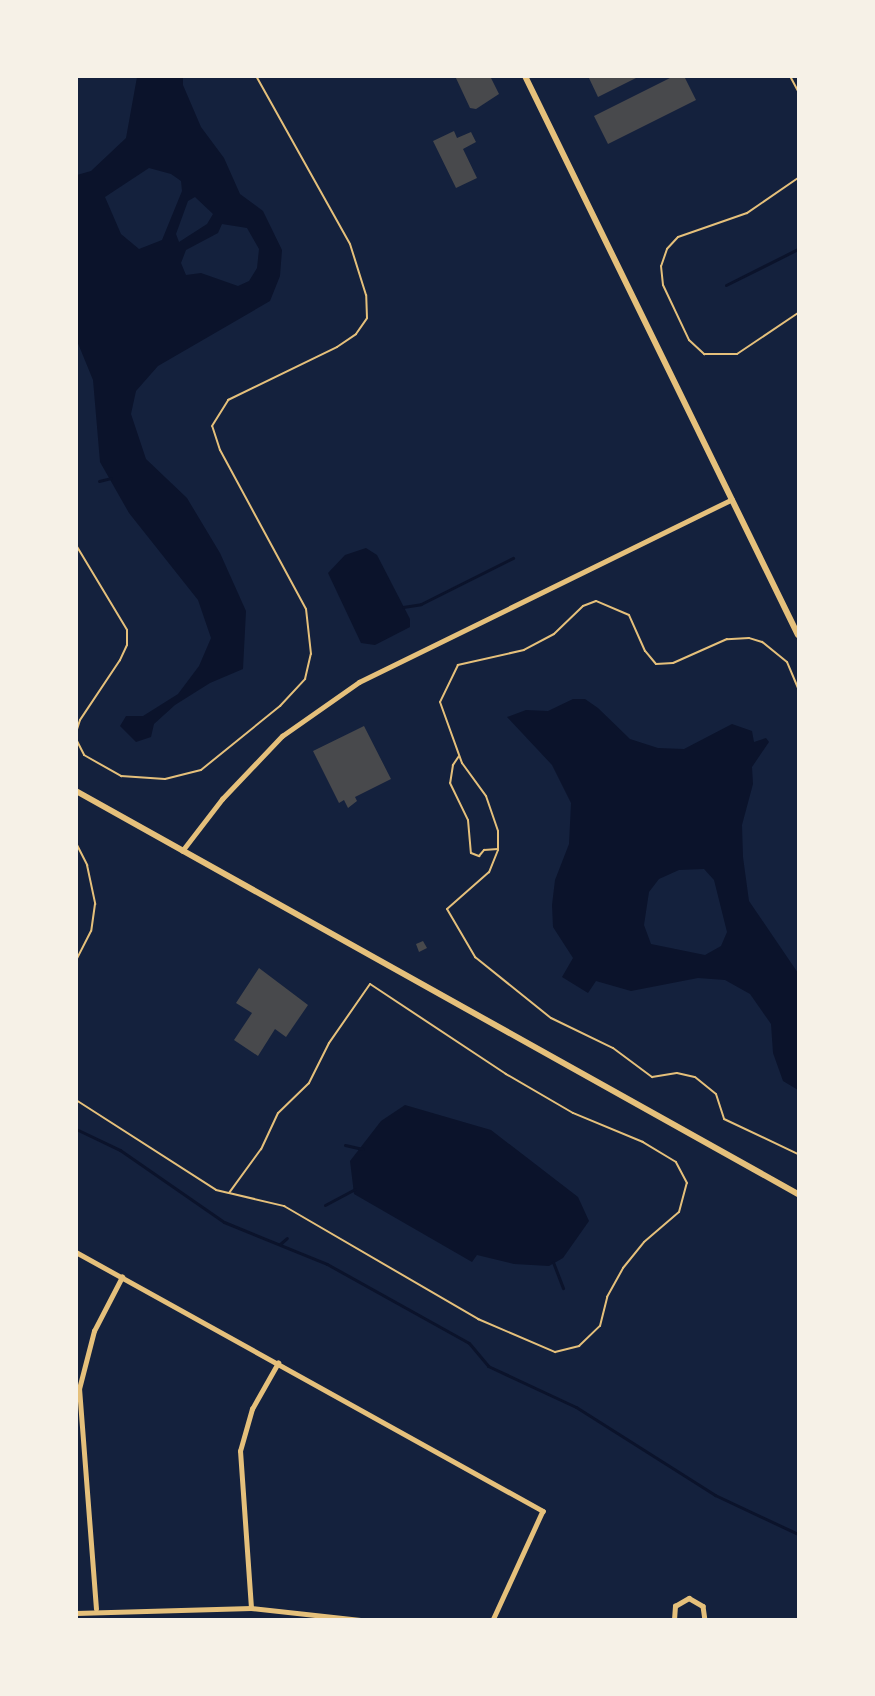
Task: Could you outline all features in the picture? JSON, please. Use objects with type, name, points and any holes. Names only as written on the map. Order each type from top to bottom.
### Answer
[{"type":"street","points":[[525,76],[798,635]]},
{"type":"street","points":[[182,851],[222,799],[282,736],[359,682],[732,499]]},
{"type":"street","points":[[76,791],[798,1194]]},
{"type":"street","points":[[76,1252],[543,1510],[493,1620]]},
{"type":"street","points":[[96,1609],[79,1389],[87,1348],[122,1277]]},
{"type":"street","points":[[251,1608],[240,1451],[252,1409],[278,1363]]},
{"type":"street","points":[[674,1620],[675,1606],[689,1598],[703,1606],[705,1620]]},
{"type":"street","points":[[76,1613],[96,1609],[251,1608],[362,1620]]},
{"type":"path","points":[[76,739],[84,755],[121,776],[165,779],[201,770],[280,706],[305,679],[311,654],[306,609],[225,460],[212,426],[228,400],[337,347],[356,334],[367,318],[366,294],[350,244],[256,76]]},
{"type":"path","points":[[790,76],[798,92]]},
{"type":"path","points":[[798,178],[747,213],[678,237],[667,249],[662,266],[663,285],[685,331],[704,354],[737,354],[798,313]]},
{"type":"path","points":[[76,545],[127,630],[127,645],[120,660],[80,720],[76,732]]},
{"type":"path","points":[[798,688],[787,662],[762,642],[749,638],[728,639],[673,663],[656,664],[645,651],[628,615],[596,601],[583,606],[554,634],[524,650],[458,665],[440,702],[459,756],[493,812],[498,849],[489,872],[447,909],[475,957],[551,1018],[613,1048],[652,1077],[677,1072],[695,1077],[716,1094],[724,1119],[798,1154]]},
{"type":"path","points":[[459,756],[453,765],[450,783],[468,820],[471,853],[479,856],[484,850],[498,849]]},
{"type":"path","points":[[76,843],[87,864],[95,904],[91,931],[76,960]]},
{"type":"path","points":[[76,1100],[216,1190],[284,1206],[478,1319],[555,1352],[579,1346],[600,1326],[608,1297],[623,1268],[644,1242],[679,1212],[687,1183],[676,1162],[643,1142],[573,1113],[506,1074],[370,984],[347,1022],[329,1043],[309,1083],[278,1113],[261,1149],[229,1193]]},
{"type":"water","points":[[137,77],[183,77],[183,85],[201,127],[224,158],[240,194],[263,211],[282,250],[280,276],[270,301],[158,366],[136,391],[131,414],[146,459],[187,498],[220,553],[246,611],[243,669],[210,683],[175,705],[154,724],[151,737],[136,742],[120,726],[126,716],[143,716],[178,694],[199,666],[211,638],[198,600],[129,513],[100,462],[93,380],[77,341],[77,175],[91,171],[126,138]],"holes":[[[149,168],[171,174],[181,181],[182,191],[162,240],[139,249],[121,234],[105,197]],[[195,197],[213,214],[207,224],[179,242],[176,234],[188,201]],[[222,224],[247,228],[259,249],[257,268],[249,281],[238,286],[201,273],[186,275],[181,263],[186,250],[218,233]]]},
{"type":"water","points":[[366,548],[377,555],[410,619],[410,627],[375,645],[361,643],[328,573],[345,555]]},
{"type":"water","points":[[573,699],[585,699],[598,708],[630,739],[658,748],[684,749],[732,724],[752,731],[754,742],[766,738],[769,742],[752,767],[753,784],[742,825],[743,857],[749,901],[798,973],[798,1090],[783,1081],[773,1053],[771,1024],[750,994],[725,980],[698,978],[631,991],[596,981],[588,993],[562,977],[573,958],[553,927],[552,905],[555,880],[569,844],[571,803],[552,765],[507,717],[526,710],[548,711]],"holes":[[[704,869],[714,880],[727,932],[721,946],[705,955],[651,944],[644,925],[649,892],[659,879],[679,870]]]},
{"type":"water","points":[[405,1105],[491,1130],[578,1197],[589,1221],[563,1258],[549,1266],[514,1264],[477,1255],[472,1262],[354,1194],[350,1161],[381,1121]]},
{"type":"building","points":[[455,76],[490,76],[499,94],[476,109],[470,108]]},
{"type":"building","points":[[588,76],[640,76],[598,97]]},
{"type":"building","points":[[674,76],[684,76],[696,100],[608,144],[594,116]]},
{"type":"building","points":[[454,131],[457,138],[471,132],[476,142],[463,149],[477,178],[456,188],[433,141]]},
{"type":"building","points":[[364,726],[391,779],[355,797],[357,801],[348,808],[344,800],[339,803],[313,751]]},
{"type":"building","points":[[423,941],[427,948],[419,952],[416,944]]},
{"type":"building","points":[[259,968],[308,1005],[286,1037],[275,1029],[258,1056],[234,1040],[252,1013],[236,1003]]},
{"type":"waterway","points":[[726,285],[798,249]]},
{"type":"waterway","points":[[99,481],[111,478]]},
{"type":"waterway","points":[[403,607],[421,604],[513,558]]},
{"type":"waterway","points":[[76,1129],[120,1150],[224,1222],[327,1264],[469,1343],[488,1366],[576,1407],[715,1495],[798,1534]]},
{"type":"waterway","points":[[345,1145],[363,1149]]},
{"type":"waterway","points":[[325,1205],[355,1189]]},
{"type":"waterway","points":[[280,1244],[287,1238]]},
{"type":"waterway","points":[[553,1262],[563,1288]]}]
